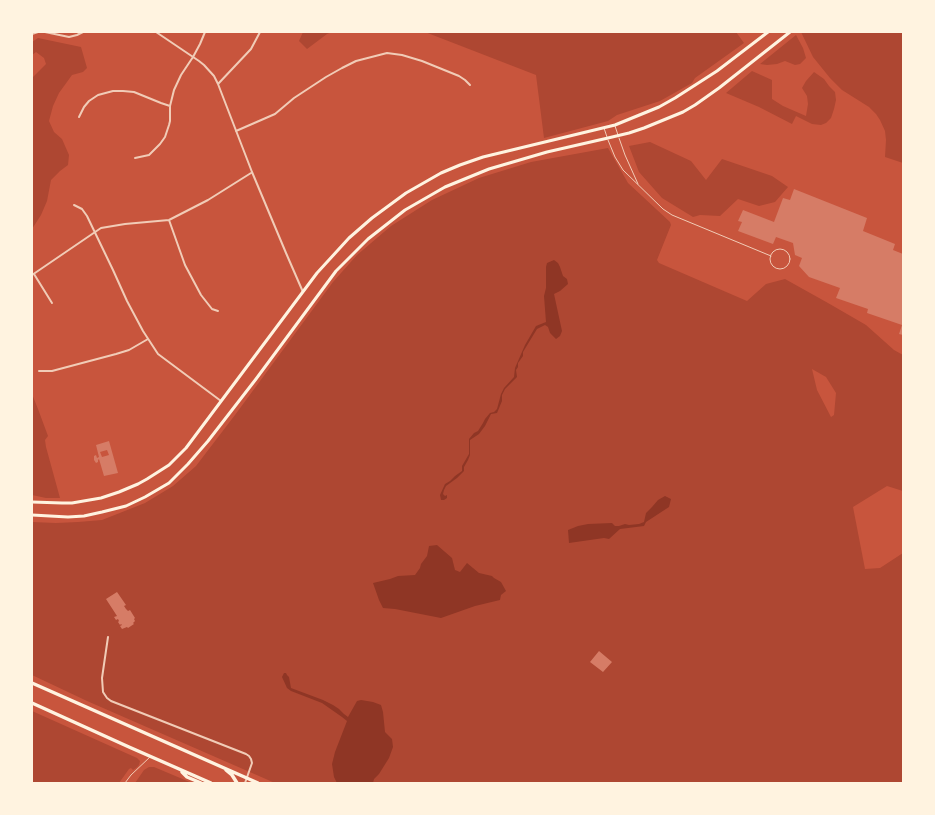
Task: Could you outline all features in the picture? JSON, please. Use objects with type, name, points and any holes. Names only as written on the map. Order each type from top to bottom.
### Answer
[{"type":"main road","points":[[32,502],[62,503],[91,500],[119,492],[142,482],[169,464],[186,448],[317,273],[349,238],[372,218],[406,193],[430,179],[460,165],[488,156],[615,125],[657,108],[717,71],[768,32]]},
{"type":"main road","points":[[32,515],[54,517],[75,516],[109,511],[126,506],[169,483],[208,441],[336,271],[368,239],[405,210],[445,187],[489,169],[547,152],[644,128],[683,112],[719,88],[790,32]]},
{"type":"main road","points":[[32,683],[258,783]]},
{"type":"main road","points":[[32,703],[211,783]]},
{"type":"main road","points":[[216,764],[232,775],[237,783]]},
{"type":"main road","points":[[180,770],[187,777],[201,783]]},
{"type":"street","points":[[32,34],[38,32]]},
{"type":"street","points":[[44,32],[69,36],[77,35],[83,32]]},
{"type":"street","points":[[156,32],[204,65],[218,84],[283,248],[303,292]]},
{"type":"street","points":[[135,158],[149,155],[165,137],[169,126],[170,106],[176,84],[193,57],[205,32]]},
{"type":"street","points":[[218,84],[251,49],[260,32]]},
{"type":"street","points":[[236,131],[275,114],[294,98],[342,68],[356,61],[387,54],[402,55],[429,64],[459,76],[470,86]]},
{"type":"street","points":[[80,117],[84,107],[89,101],[113,91],[134,92],[170,106]]},
{"type":"street","points":[[52,302],[33,274],[101,228],[116,225],[169,220],[208,200],[252,172]]},
{"type":"street","points":[[74,205],[82,209],[87,216],[127,301],[158,354],[221,401]]},
{"type":"street","points":[[169,220],[185,265],[201,295],[212,308],[218,312]]},
{"type":"street","points":[[39,371],[52,371],[116,354],[129,350],[148,339]]},
{"type":"street","points":[[108,637],[102,678],[103,692],[107,698],[111,701],[246,754],[249,756],[252,763],[245,783]]},
{"type":"lane","points":[[615,125],[625,155],[640,187]]},
{"type":"lane","points":[[603,127],[623,170],[672,216],[771,256]]},
{"type":"lane","points":[[777,249],[787,251],[790,255],[789,264],[786,268],[776,268],[770,261],[771,256],[777,249]]},
{"type":"lane","points":[[125,783],[150,756]]},
{"type":"shaded area","points":[[303,32],[332,32],[307,49],[299,41]]},
{"type":"shaded area","points":[[425,32],[736,32],[744,43],[695,78],[692,83],[660,101],[617,115],[608,121],[544,138],[536,75]]},
{"type":"shaded area","points":[[801,32],[903,32],[903,163],[885,157],[885,131],[876,114],[869,107],[842,90],[830,78],[813,57]]},
{"type":"shaded area","points":[[796,35],[803,48],[806,58],[800,64],[795,65],[785,61],[777,64],[760,64]]},
{"type":"shaded area","points":[[38,38],[81,47],[87,68],[83,72],[72,75],[59,93],[53,106],[49,121],[54,132],[62,139],[69,155],[68,165],[51,180],[47,201],[41,215],[32,229],[32,78],[46,64],[44,58],[36,52],[32,55],[32,42]]},
{"type":"shaded area","points":[[752,71],[772,80],[772,99],[783,106],[806,116],[808,104],[807,96],[802,88],[814,72],[824,79],[835,92],[836,100],[831,118],[826,123],[821,125],[812,124],[796,116],[792,124],[759,107],[726,93]]},
{"type":"shaded area","points":[[650,142],[691,161],[706,180],[722,159],[772,176],[788,187],[775,202],[759,206],[738,199],[720,216],[700,215],[693,217],[662,198],[639,172],[629,146]]},
{"type":"shaded area","points":[[608,148],[628,183],[670,222],[671,225],[657,260],[659,263],[747,301],[766,284],[785,279],[866,325],[894,350],[903,355],[903,491],[887,486],[853,507],[865,569],[880,568],[903,553],[903,783],[275,783],[87,701],[32,675],[32,522],[56,523],[102,520],[145,503],[173,486],[196,466],[333,282],[357,255],[391,226],[432,200],[479,178],[531,162]],"holes":[[[812,369],[826,377],[836,393],[834,415],[831,417],[817,390]]]},
{"type":"shaded area","points":[[554,260],[558,263],[563,276],[567,279],[568,284],[554,294],[562,331],[560,336],[556,339],[545,325],[537,329],[518,363],[516,370],[517,377],[505,389],[502,395],[502,401],[497,413],[491,414],[479,434],[470,440],[470,455],[464,467],[464,471],[446,486],[443,494],[445,496],[447,495],[447,498],[441,500],[440,495],[445,484],[462,471],[462,466],[469,454],[469,439],[478,431],[490,413],[497,409],[504,388],[514,377],[515,368],[525,345],[536,326],[546,322],[544,296],[546,288],[546,267],[547,263]]},
{"type":"shaded area","points":[[32,394],[48,436],[45,440],[46,447],[60,498],[46,498],[32,495]]},
{"type":"shaded area","points":[[665,496],[671,499],[669,507],[646,522],[644,526],[620,529],[609,539],[604,538],[569,543],[568,530],[578,526],[612,523],[615,526],[619,526],[644,522],[646,513],[658,500]]},
{"type":"shaded area","points":[[437,545],[452,558],[455,570],[460,572],[467,563],[479,573],[492,576],[501,582],[506,591],[501,595],[500,600],[475,606],[441,618],[383,608],[373,583],[398,576],[415,575],[427,556],[429,546]]},
{"type":"shaded area","points":[[284,673],[286,673],[289,677],[291,688],[333,705],[348,717],[357,701],[361,700],[373,702],[381,705],[385,732],[392,739],[393,747],[389,758],[374,779],[373,783],[337,783],[334,777],[332,764],[347,721],[322,703],[287,688],[282,677]]},
{"type":"shaded area","points":[[32,711],[137,758],[140,761],[139,765],[133,770],[131,768],[129,769],[119,783],[32,783]]},
{"type":"shaded area","points":[[149,767],[154,767],[192,783],[135,783],[144,770]]},
{"type":"building","points":[[794,189],[867,218],[863,231],[895,244],[893,250],[903,254],[903,335],[899,334],[902,325],[867,313],[868,309],[836,298],[840,288],[809,277],[799,266],[802,258],[795,255],[793,243],[776,237],[773,244],[738,231],[742,222],[738,221],[743,210],[774,222],[783,198],[790,200]]},
{"type":"building","points":[[109,441],[118,473],[104,476],[99,459],[96,463],[94,460],[94,456],[96,455],[97,458],[99,457],[96,445]],"holes":[[[107,450],[109,455],[102,457],[100,452]]]},
{"type":"building","points":[[117,592],[126,605],[124,606],[126,609],[128,611],[130,610],[135,618],[134,624],[128,628],[122,629],[120,626],[122,625],[118,622],[118,619],[116,620],[114,617],[117,616],[106,599]]},
{"type":"building","points":[[599,651],[612,662],[603,672],[590,662]]}]
